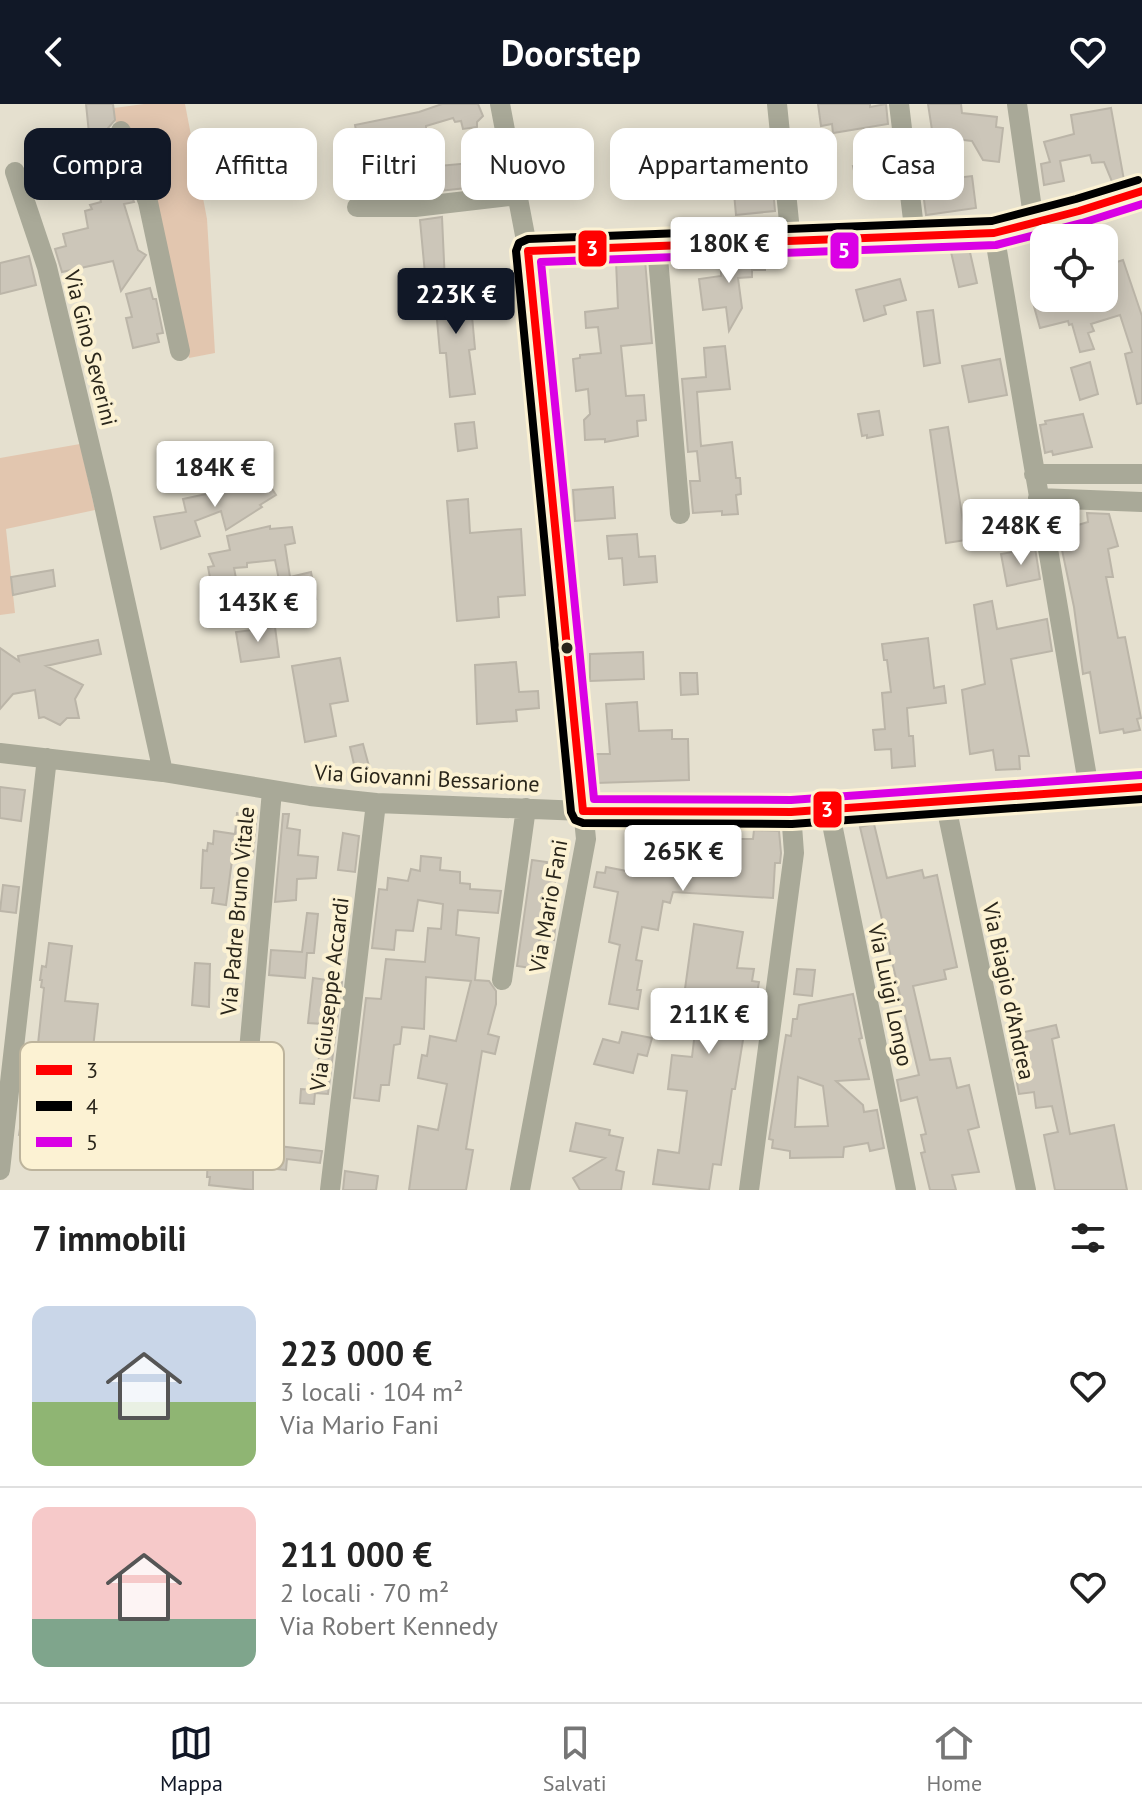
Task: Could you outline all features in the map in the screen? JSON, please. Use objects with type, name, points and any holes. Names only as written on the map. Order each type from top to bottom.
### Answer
[{"type":"street","name":"Via Mario Fani","points":[[500,104],[505,128]]},
{"type":"street","points":[[777,104],[791,241]]},
{"type":"street","points":[[899,104],[915,236]]},
{"type":"street","points":[[1017,104],[1034,223]]},
{"type":"street","name":"Via Gino Severini","points":[[15,172],[47,267],[163,772]]},
{"type":"street","points":[[528,251],[994,233],[1142,191]]},
{"type":"street","points":[[147,200],[180,351]]},
{"type":"street","points":[[357,207],[415,207],[475,200]]},
{"type":"street","name":"Via Mario Fani","points":[[519,200],[528,251],[586,839],[520,1190]]},
{"type":"street","points":[[994,233],[1089,789]]},
{"type":"street","points":[[657,246],[680,514]]},
{"type":"street","points":[[1034,474],[1142,474]]},
{"type":"street","points":[[1038,498],[1142,502]]},
{"type":"street","name":"Via Giovanni Bessarione","points":[[0,753],[163,772],[272,791],[376,803],[583,811],[791,812],[1142,787]]},
{"type":"street","points":[[0,1170],[47,758]]},
{"type":"street","name":"Via Padre Bruno Vitale","points":[[250,1042],[272,791]]},
{"type":"street","name":"Via Biagio d'Andrea","points":[[945,801],[1026,1190]]},
{"type":"street","name":"Via Giuseppe Accardi","points":[[330,1190],[376,803]]},
{"type":"street","points":[[502,980],[526,808]]},
{"type":"street","name":"Via Luigi Longo","points":[[829,809],[906,1190]]},
{"type":"street","points":[[749,1190],[794,853],[791,812]]},
{"type":"shaded area","points":[[185,104],[190,128],[187,128],[187,200],[203,200],[207,219],[215,353],[189,358],[156,200],[171,200],[171,128],[117,128],[114,108]]},
{"type":"shaded area","points":[[80,444],[95,510],[6,529],[15,613],[0,615],[0,458]]},
{"type":"building","points":[[86,104],[113,104],[115,120],[108,128],[88,128]]},
{"type":"building","points":[[442,104],[478,104],[483,116],[477,127],[470,128],[463,128],[461,121],[455,122],[453,118],[426,128],[356,128],[355,125]]},
{"type":"building","points":[[818,104],[870,104],[870,107],[886,104],[888,124],[837,132],[832,124],[821,126]]},
{"type":"building","points":[[928,104],[961,104],[962,113],[997,117],[996,127],[1003,128],[999,162],[983,160],[972,141],[964,140],[964,128],[932,128]]},
{"type":"building","points":[[1111,108],[1124,180],[1113,184],[1104,162],[1092,163],[1090,155],[1060,161],[1064,181],[1044,185],[1041,164],[1050,162],[1044,142],[1074,134],[1071,115]]},
{"type":"building","points":[[461,164],[461,189],[445,190],[445,165]]},
{"type":"building","points":[[972,176],[976,208],[926,215],[924,200],[964,200],[964,177]]},
{"type":"building","points":[[133,200],[124,204],[138,250],[146,255],[121,291],[113,261],[62,272],[55,249],[66,246],[63,234],[88,228],[85,211],[92,209],[90,205]]},
{"type":"building","points":[[735,200],[774,200],[775,211],[736,215]]},
{"type":"building","points":[[442,217],[445,283],[426,285],[420,220]]},
{"type":"building","points":[[969,248],[977,283],[959,287],[951,252]]},
{"type":"building","points":[[765,255],[765,270],[752,270],[752,277],[738,278],[742,308],[729,331],[726,307],[703,310],[699,279],[721,276],[721,257]]},
{"type":"building","points":[[29,256],[36,285],[0,294],[0,263]]},
{"type":"building","points":[[645,260],[652,343],[621,346],[626,396],[644,395],[646,420],[637,421],[638,436],[605,442],[605,439],[585,440],[584,420],[590,414],[588,389],[576,391],[573,359],[580,358],[580,355],[601,353],[598,327],[586,328],[585,312],[618,308],[616,261]]},
{"type":"building","points":[[1123,260],[1142,316],[1142,403],[1137,404],[1125,354],[1132,352],[1120,315],[1091,324],[1094,331],[1088,333],[1094,349],[1080,352],[1072,324],[1069,325],[1068,321],[1040,328],[1036,312],[1118,312],[1118,262]]},
{"type":"building","points":[[900,279],[906,300],[884,306],[886,314],[864,321],[856,290]]},
{"type":"building","points":[[469,283],[475,349],[469,350],[475,394],[450,397],[446,353],[440,353],[434,287]]},
{"type":"building","points":[[150,288],[153,299],[156,299],[163,333],[157,334],[159,342],[133,348],[126,318],[132,317],[126,294]]},
{"type":"building","points":[[933,310],[940,363],[924,366],[917,312]]},
{"type":"building","points":[[725,346],[730,389],[697,392],[701,446],[732,442],[736,478],[740,478],[741,494],[736,495],[738,514],[722,515],[722,511],[693,513],[690,481],[700,481],[697,451],[688,452],[682,379],[706,377],[704,348]]},
{"type":"building","points":[[1000,359],[1007,395],[969,402],[962,366]]},
{"type":"building","points":[[1090,362],[1098,394],[1080,400],[1071,368]]},
{"type":"building","points":[[879,411],[883,435],[862,436],[858,414]]},
{"type":"building","points":[[1083,414],[1092,447],[1053,455],[1052,451],[1045,453],[1040,425],[1046,424],[1045,421]]},
{"type":"building","points":[[474,422],[477,448],[458,451],[455,424]]},
{"type":"building","points":[[948,427],[966,540],[946,543],[930,430]]},
{"type":"building","points":[[259,469],[276,495],[260,505],[262,507],[226,530],[221,511],[195,521],[200,536],[161,549],[154,517],[186,512],[183,499],[225,490]]},
{"type":"building","points":[[613,487],[615,518],[575,521],[573,490]]},
{"type":"building","points":[[468,499],[470,533],[521,529],[525,595],[498,597],[499,617],[457,621],[447,501]]},
{"type":"building","points":[[1087,513],[1109,514],[1118,546],[1108,549],[1113,577],[1106,577],[1118,638],[1125,637],[1141,718],[1137,719],[1140,730],[1100,733],[1090,672],[1083,674],[1074,607],[1058,531],[1088,522]]},
{"type":"building","points":[[270,526],[270,529],[292,527],[295,543],[285,545],[290,577],[311,572],[316,599],[284,605],[275,560],[247,563],[247,567],[234,568],[242,610],[228,613],[223,590],[213,593],[208,567],[214,566],[209,554],[230,550],[227,536]]},
{"type":"building","points":[[637,534],[639,557],[655,556],[657,582],[624,585],[622,558],[609,559],[607,536]]},
{"type":"building","points":[[1035,548],[1040,579],[1007,586],[1001,554]]},
{"type":"building","points":[[53,570],[55,586],[13,595],[11,577]]},
{"type":"building","points":[[992,601],[997,629],[1047,619],[1052,651],[1011,659],[1029,756],[1019,756],[1020,769],[996,770],[993,750],[970,754],[962,690],[985,684],[974,605]]},
{"type":"building","points":[[275,627],[279,657],[241,662],[236,632]]},
{"type":"building","points":[[928,638],[934,688],[944,686],[946,703],[907,708],[915,766],[892,768],[891,749],[875,750],[873,730],[885,729],[882,693],[891,692],[882,644]]},
{"type":"building","points":[[98,640],[101,654],[46,666],[83,685],[75,699],[79,718],[67,718],[60,725],[44,717],[39,718],[35,690],[13,694],[0,709],[0,648],[19,661],[18,656]]},
{"type":"building","points":[[643,652],[644,679],[590,681],[590,654]]},
{"type":"building","points":[[340,658],[348,701],[330,704],[336,736],[305,742],[292,666]]},
{"type":"building","points":[[516,662],[519,692],[538,691],[539,708],[516,710],[517,721],[477,724],[475,665]]},
{"type":"building","points":[[680,673],[697,673],[698,694],[681,695]]},
{"type":"building","points":[[637,702],[639,731],[672,730],[672,739],[688,739],[689,780],[596,783],[596,754],[610,754],[606,704]]},
{"type":"building","points":[[363,744],[370,770],[356,773],[350,747]]},
{"type":"building","points":[[0,787],[25,790],[21,821],[0,818]]},
{"type":"building","points":[[246,810],[257,811],[253,856],[233,853],[226,905],[212,903],[214,888],[201,888],[203,850],[207,851],[208,843],[213,844],[214,831],[235,834],[237,813],[245,814]]},
{"type":"building","points":[[283,814],[289,814],[287,828],[300,830],[298,855],[318,857],[316,878],[297,879],[296,900],[275,902]]},
{"type":"building","points":[[874,824],[887,878],[922,870],[924,878],[937,875],[957,967],[944,970],[946,979],[913,986],[930,1060],[950,1058],[957,1088],[969,1085],[979,1127],[968,1130],[979,1172],[952,1175],[956,1190],[930,1190],[921,1153],[925,1152],[921,1135],[926,1134],[917,1097],[901,1101],[897,1080],[919,1075],[860,827]]},
{"type":"building","points":[[754,830],[779,831],[781,853],[780,863],[775,863],[773,898],[673,892],[670,903],[663,901],[658,930],[642,927],[636,960],[642,961],[637,990],[641,990],[638,1009],[609,1004],[620,945],[609,942],[618,892],[594,887],[597,872],[605,873],[606,867],[652,876],[654,865],[660,866],[663,852],[697,859],[703,833],[724,833],[724,839],[753,839]]},
{"type":"building","points":[[343,833],[359,836],[355,872],[338,870]]},
{"type":"building","points":[[421,856],[441,858],[440,870],[460,872],[460,883],[470,884],[470,889],[501,891],[498,913],[458,910],[456,935],[479,938],[475,980],[489,981],[496,991],[488,1034],[499,1037],[495,1054],[482,1051],[466,1149],[473,1150],[466,1190],[409,1190],[418,1126],[438,1130],[447,1084],[418,1078],[422,1055],[427,1056],[430,1036],[456,1041],[471,981],[426,977],[424,1029],[402,1027],[400,1044],[394,1045],[389,1085],[381,1085],[379,1101],[354,1098],[366,998],[381,999],[386,959],[425,962],[428,928],[441,929],[443,904],[418,900],[413,931],[396,930],[394,950],[372,948],[379,889],[387,890],[388,878],[408,881],[411,869],[420,871]]},
{"type":"building","points":[[532,860],[547,862],[545,873],[556,874],[552,904],[557,905],[554,940],[542,938],[539,941],[531,968],[517,966]]},
{"type":"building","points":[[3,885],[19,887],[16,913],[0,911]]},
{"type":"building","points":[[307,913],[318,914],[314,953],[307,953],[305,978],[269,975],[271,950],[302,952]]},
{"type":"building","points":[[694,924],[743,932],[737,968],[754,969],[752,981],[759,982],[755,1004],[749,1003],[721,1165],[713,1164],[709,1190],[653,1184],[658,1150],[679,1153],[687,1091],[668,1089],[672,1055],[692,1057],[699,998],[684,996]]},
{"type":"building","points":[[49,943],[72,946],[65,1001],[98,1004],[94,1042],[38,1042],[44,988],[40,980],[42,966],[46,967]]},
{"type":"building","points":[[195,963],[210,964],[209,1007],[192,1005]]},
{"type":"building","points":[[797,969],[815,970],[812,996],[794,994]]},
{"type":"building","points":[[313,978],[342,982],[328,1094],[315,1093],[314,1104],[300,1103],[301,1089],[315,1090],[323,1024],[308,1023]]},
{"type":"building","points":[[853,994],[862,1038],[859,1039],[869,1079],[836,1081],[863,1105],[864,1112],[877,1110],[884,1148],[870,1151],[868,1143],[844,1147],[843,1157],[790,1158],[790,1151],[772,1148],[773,1140],[769,1139],[786,1035],[791,1036],[799,1005]],"holes":[[[798,1077],[823,1086],[828,1126],[795,1127]]]},
{"type":"building","points":[[1056,1025],[1059,1037],[1052,1039],[1070,1134],[1114,1125],[1127,1190],[1055,1190],[1044,1135],[1058,1132],[1052,1106],[1036,1108],[1034,1092],[1019,1094],[1011,1050],[1026,1048],[1026,1044],[1022,1045],[1020,1033]]},
{"type":"building","points":[[622,1032],[652,1038],[647,1056],[638,1054],[633,1073],[594,1064],[603,1039],[619,1043]]},
{"type":"building","points":[[576,1123],[610,1130],[609,1135],[623,1138],[616,1170],[624,1172],[621,1190],[580,1190],[573,1178],[605,1158],[570,1151]]},
{"type":"building","points":[[284,1147],[322,1151],[320,1163],[287,1159],[286,1170]]},
{"type":"building","points":[[207,1170],[253,1170],[253,1190],[209,1185],[210,1177],[207,1177]]},
{"type":"building","points":[[345,1171],[378,1176],[376,1190],[343,1190]]},
{"type":"transit line","name":"4","points":[[1138,180],[992,221],[528,239],[519,243],[516,251],[571,812],[575,820],[583,823],[792,824],[1142,799]]},
{"type":"transit line","name":"3","points":[[1142,191],[994,233],[528,251],[583,811],[791,812],[1142,787]]},
{"type":"transit line","name":"5","points":[[1141,775],[791,800],[594,799],[541,262],[996,245],[1142,204]]}]
